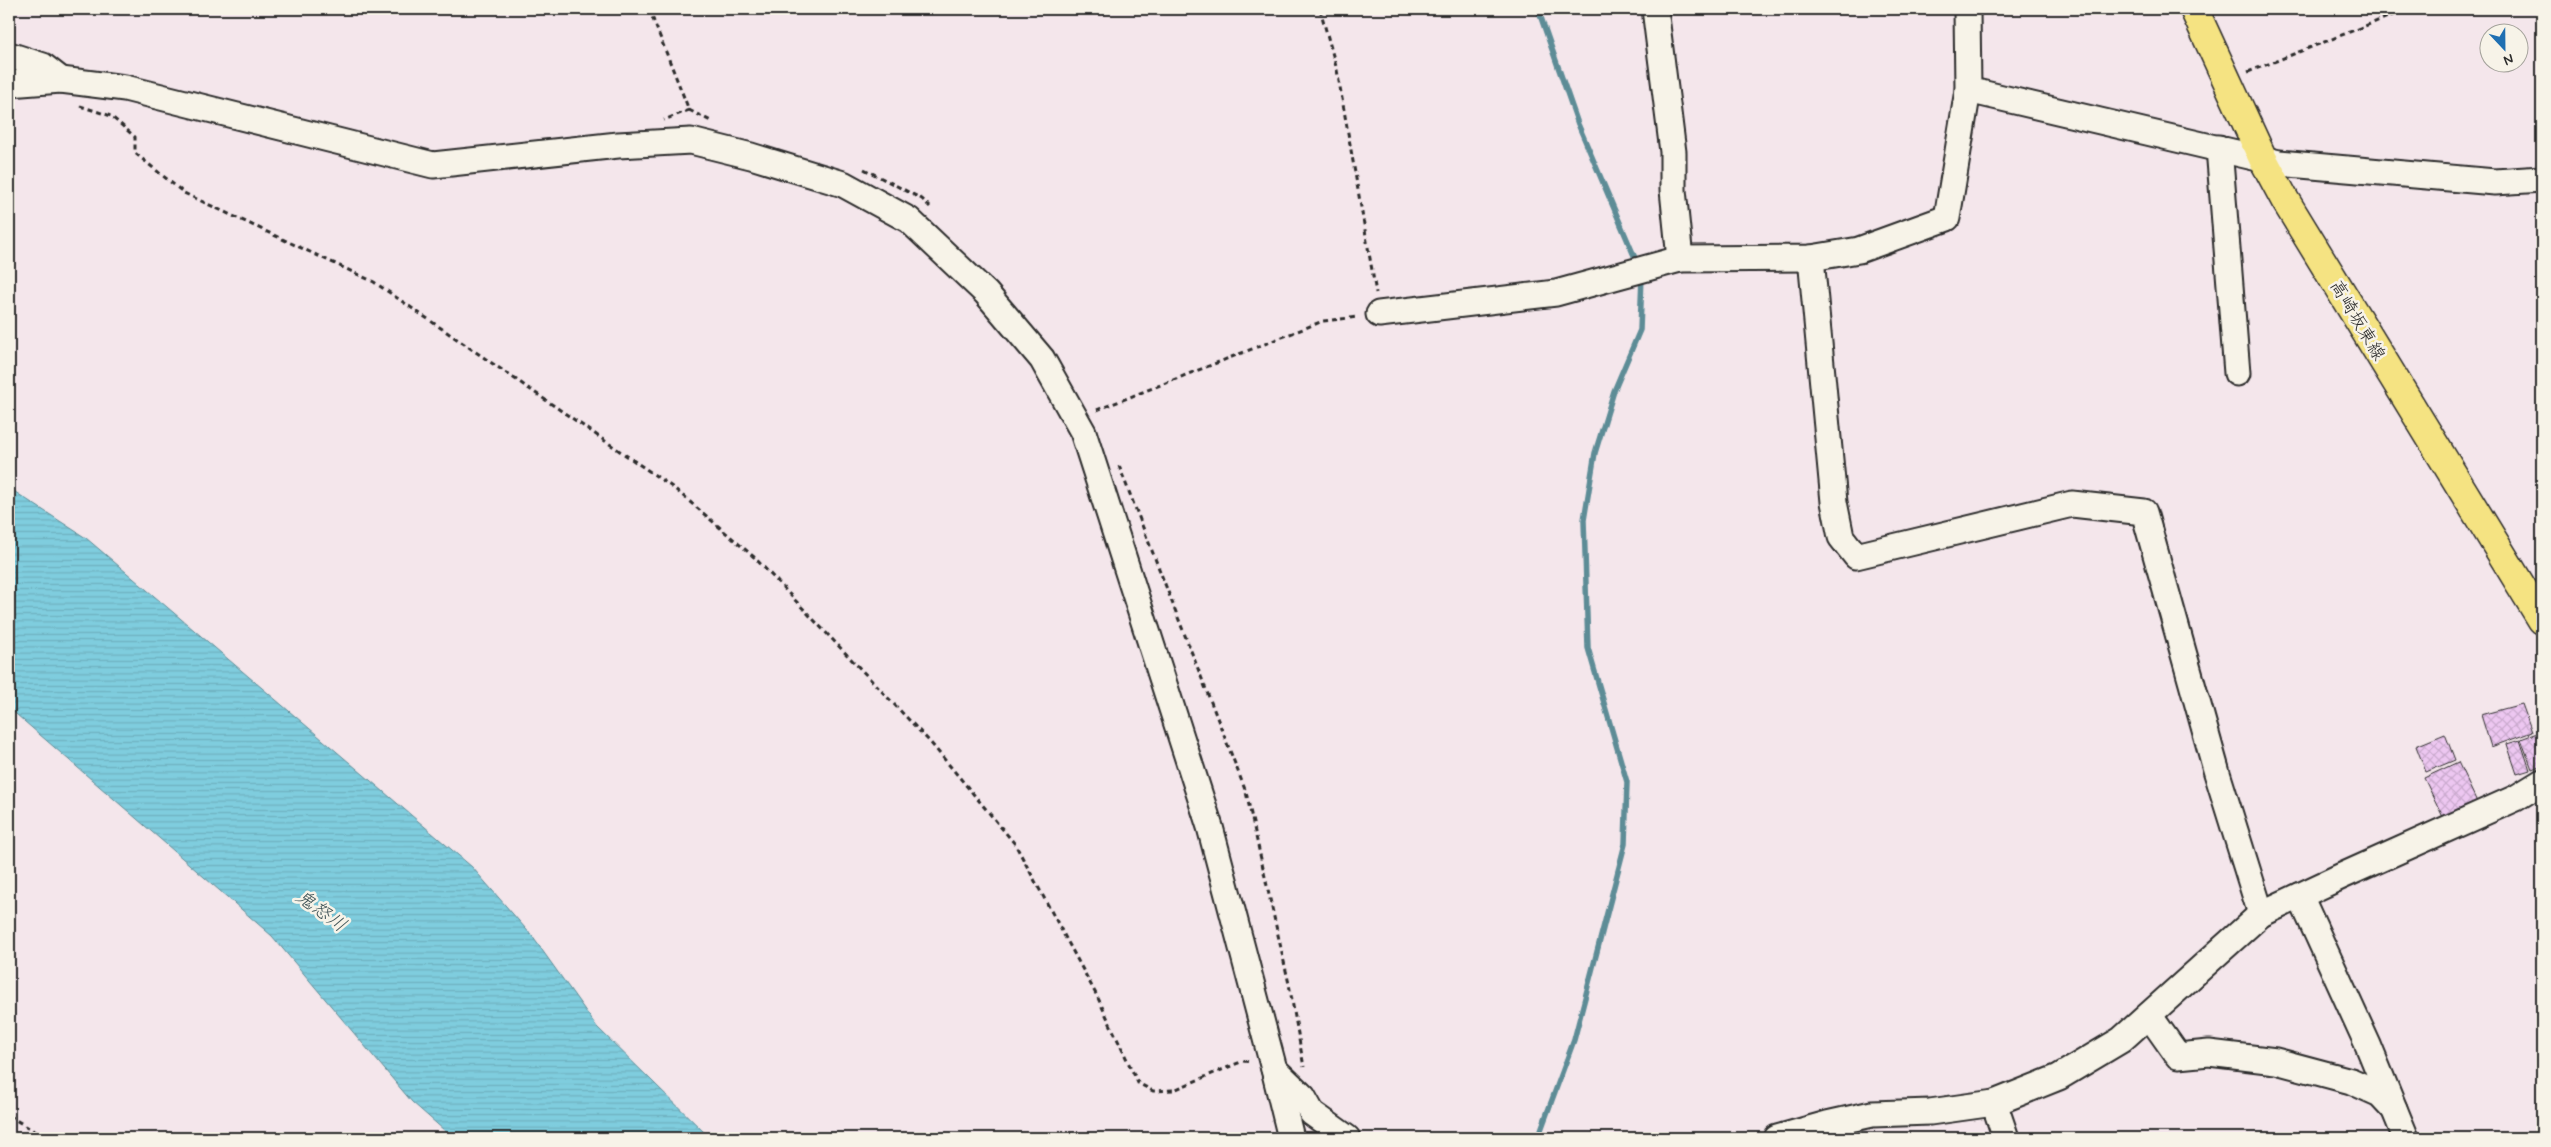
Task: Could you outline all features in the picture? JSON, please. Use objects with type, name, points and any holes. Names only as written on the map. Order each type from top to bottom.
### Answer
[{"type":"main road","name":"高崎坂東線","points":[[2194,9],[2263,159],[2290,208],[2542,620]]},
{"type":"street","points":[[1655,9],[1673,152],[1673,190],[1680,259]]},
{"type":"street","points":[[1379,314],[1556,293],[1680,259],[1811,258],[1859,250],[1947,218],[1968,90],[1967,9]]},
{"type":"street","points":[[9,55],[43,66],[62,80]]},
{"type":"street","points":[[9,84],[62,80],[125,88],[433,165],[618,145],[691,141],[751,156],[843,184],[909,220],[986,293],[1042,359],[1083,432],[1210,827],[1266,1066],[1292,1138]]},
{"type":"street","points":[[1968,90],[2279,163],[2495,182],[2542,179]]},
{"type":"street","points":[[2219,148],[2237,373]]},
{"type":"street","points":[[1811,258],[1834,502],[1841,537],[1856,556],[2072,504],[2144,512],[2217,773],[2261,914]]},
{"type":"street","points":[[1777,1138],[1826,1124],[1872,1114],[1930,1112],[1994,1103],[2059,1076],[2095,1057],[2121,1040],[2261,914],[2516,798],[2542,782]]},
{"type":"street","points":[[2300,896],[2368,1045],[2406,1138]]},
{"type":"street","points":[[2149,1015],[2178,1056],[2209,1053],[2276,1061],[2351,1081],[2380,1094],[2394,1109]]},
{"type":"street","points":[[1266,1066],[1303,1097],[1312,1113],[1347,1138]]},
{"type":"street","points":[[1994,1103],[2006,1138]]},
{"type":"path","points":[[650,9],[689,110],[662,121]]},
{"type":"path","points":[[1097,410],[1323,321],[1379,314],[1337,70],[1320,9]]},
{"type":"path","points":[[2226,80],[2408,9]]},
{"type":"path","points":[[75,104],[111,116],[135,137],[135,152],[184,193],[374,282],[675,489],[754,557],[930,742],[1015,844],[1097,996],[1138,1083],[1153,1091],[1174,1090],[1243,1061],[1266,1066]]},
{"type":"path","points":[[9,1116],[46,1138]]},
{"type":"water","name":"鬼怒川","points":[[9,488],[86,538],[472,867],[532,936],[597,1027],[710,1138],[453,1138],[412,1102],[272,936],[9,708]]},
{"type":"building","points":[[2522,704],[2532,732],[2491,747],[2481,715]]},
{"type":"building","points":[[2537,733],[2542,747],[2542,765],[2532,769],[2521,739]]},
{"type":"building","points":[[2445,734],[2455,760],[2426,772],[2416,746]]},
{"type":"building","points":[[2520,740],[2530,770],[2517,774],[2507,744]]},
{"type":"building","points":[[2458,762],[2477,802],[2443,817],[2424,778]]},
{"type":"waterway","points":[[1538,9],[1578,124],[1638,265]]},
{"type":"waterway","points":[[1538,1138],[1574,1040],[1625,844],[1627,782],[1588,648],[1584,520],[1595,453],[1614,391],[1640,330],[1642,276]]}]
